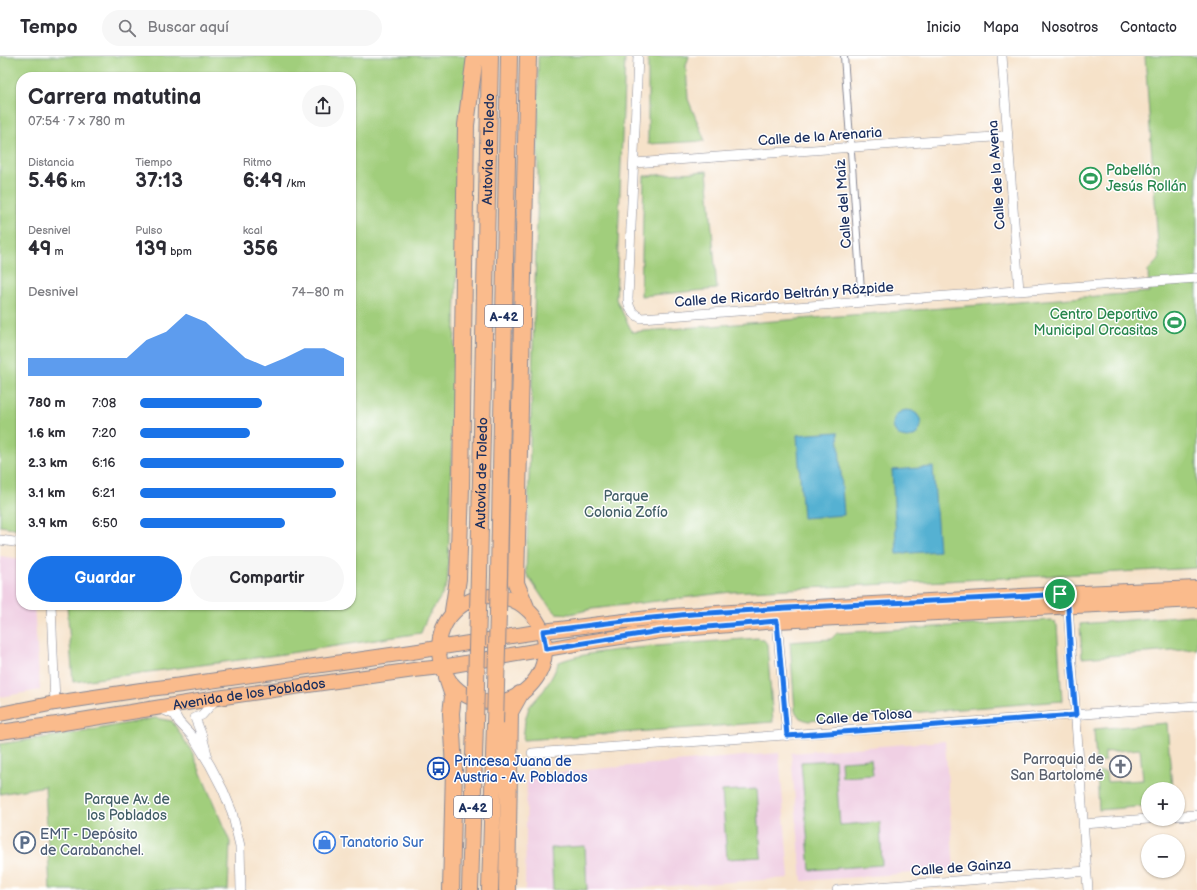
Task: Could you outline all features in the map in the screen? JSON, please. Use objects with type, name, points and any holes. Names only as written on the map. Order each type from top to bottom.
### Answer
[{"type":"highway","points":[[453,611],[458,579],[461,487],[466,125],[475,56]]},
{"type":"highway","name":"Autovía de Toledo","points":[[470,890],[479,574],[490,56]]},
{"type":"highway","name":"Autovía de Toledo","points":[[490,890],[499,575],[509,56]]},
{"type":"highway","points":[[526,607],[516,583],[528,56]]},
{"type":"highway","points":[[444,672],[453,696],[451,713],[454,770],[451,890]]},
{"type":"highway","points":[[507,890],[510,712],[520,694]]},
{"type":"main road","name":"Avenida de los Poblados","points":[[0,714],[55,703],[543,631],[657,617],[778,608],[1197,588]]},
{"type":"main road","points":[[495,595],[507,597],[526,607],[536,618],[543,631],[546,649],[544,663],[536,680],[529,688],[508,700],[494,702],[475,699],[460,691],[444,672],[439,647],[441,634],[445,623],[453,611],[482,596],[495,595]]},
{"type":"main road","name":"Avenida de los Poblados","points":[[0,732],[217,698],[414,670],[444,672],[546,649],[660,631],[777,621],[1197,600]]},
{"type":"main road","name":"Avenida de los Poblados","points":[[57,724],[63,712],[90,705],[146,695],[182,685]]},
{"type":"street","name":"Calle de Ricardo Beltrán y Rózpide","points":[[638,56],[628,299],[629,308],[640,318],[1197,278]]},
{"type":"street","name":"Calle del Maíz","points":[[844,56],[862,303]]},
{"type":"street","name":"Calle de la Avena","points":[[1002,56],[1019,291]]},
{"type":"street","name":"Calle de la Arenaria","points":[[634,163],[1007,136]]},
{"type":"street","points":[[0,540],[16,542]]},
{"type":"street","points":[[1060,594],[1068,607],[1088,890]]},
{"type":"street","points":[[51,610],[55,703]]},
{"type":"street","points":[[777,621],[787,736]]},
{"type":"street","points":[[210,765],[195,718],[202,714],[217,698]]},
{"type":"street","name":"Calle de Tolosa","points":[[532,753],[1197,706]]},
{"type":"street","points":[[158,707],[175,715],[193,738],[224,790],[232,812],[240,846],[241,890]]},
{"type":"street","points":[[1185,816],[1197,815]]},
{"type":"street","points":[[1084,824],[1141,820]]},
{"type":"street","name":"Calle de Gainza","points":[[837,890],[872,889],[1087,871]]},
{"type":"shaded area","points":[[0,556],[16,558],[16,610],[34,610],[40,690],[0,697]]},
{"type":"shaded area","points":[[945,741],[954,870],[802,881],[791,753]]},
{"type":"shaded area","points":[[779,753],[789,878],[613,890],[525,890],[527,775]]},
{"type":"green space","points":[[0,56],[469,56],[461,118],[447,584],[442,595],[426,620],[421,633],[277,655],[73,682],[67,610],[356,610],[356,72],[16,72],[16,528],[0,526]]},
{"type":"green space","name":"Parque Colonia Zofío","points":[[538,56],[625,56],[616,299],[632,332],[1149,292],[1148,271],[1159,259],[1145,56],[1197,56],[1197,568],[731,592],[592,609],[570,614],[556,613],[544,600],[526,573],[538,188]]},
{"type":"green space","points":[[648,56],[689,56],[686,66],[688,99],[705,141],[648,144]]},
{"type":"green space","points":[[707,171],[717,289],[641,296],[644,176]]},
{"type":"green space","points":[[1191,615],[1197,616],[1197,649],[1082,658],[1080,624]]},
{"type":"green space","points":[[1052,620],[1057,625],[1062,701],[808,721],[800,718],[795,711],[790,642],[831,639],[837,633]]},
{"type":"green space","points":[[758,638],[764,640],[767,644],[773,722],[523,740],[525,721],[529,707],[544,690],[559,662],[587,654],[616,650]]},
{"type":"green space","name":"Parque Av. de los Poblados","points":[[155,718],[172,721],[192,752],[230,842],[228,890],[50,890],[45,786],[0,794],[0,744],[82,732]]},
{"type":"green space","points":[[1167,723],[1171,782],[1141,782],[1141,807],[1099,810],[1097,772],[1106,772],[1107,782],[1143,780],[1140,749],[1105,752],[1105,761],[1096,762],[1094,729]]},
{"type":"green space","points":[[871,759],[873,775],[842,777],[841,761]]},
{"type":"green space","points":[[835,760],[840,825],[880,822],[882,865],[810,870],[801,762]]},
{"type":"green space","points":[[757,789],[761,857],[727,859],[722,791]]},
{"type":"green space","points":[[585,846],[587,890],[553,890],[551,848]]},
{"type":"water","points":[[907,410],[917,414],[921,424],[917,434],[907,438],[897,434],[893,424],[897,414]]},
{"type":"water","points":[[838,432],[844,515],[803,518],[797,435]]},
{"type":"water","points":[[933,467],[939,551],[897,554],[892,470]]},
{"type":"place","name":"Pabellón Jesús Rollán","points":[[1090,178]]},
{"type":"place","name":"Centro Deportivo Municipal Orcasitas","points":[[1174,322]]},
{"type":"place","name":"Parroquia de San Bartolomé","points":[[1120,767]]},
{"type":"place","name":"Princesa Juana de Austria - Av. Poblados","points":[[438,769]]},
{"type":"place","name":"EMT - Depósito de Carabanchel.","points":[[24,842]]},
{"type":"place","name":"Tanatorio Sur","points":[[325,842]]},
{"type":"route","points":[[1060,594],[1068,607],[1076,715],[787,736],[777,621],[660,631],[546,649],[543,631],[693,614],[778,608],[1060,594]]}]
